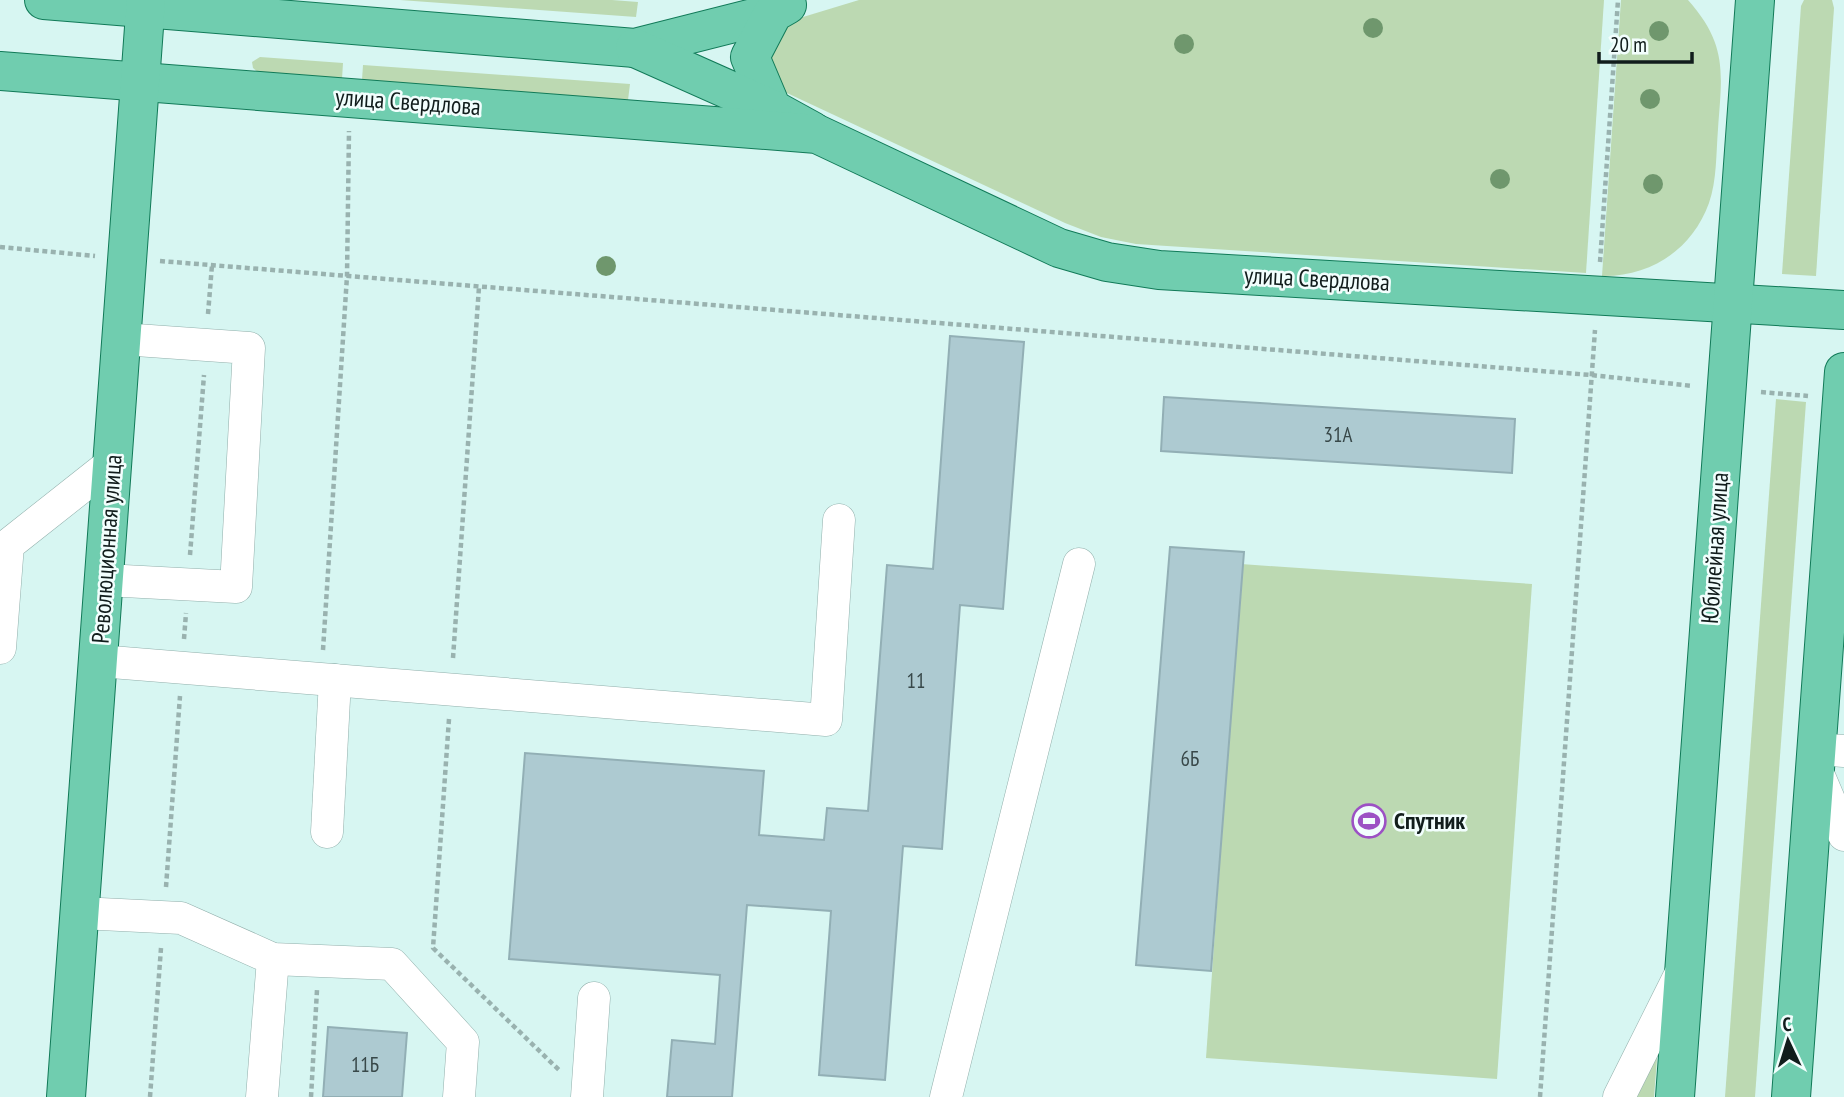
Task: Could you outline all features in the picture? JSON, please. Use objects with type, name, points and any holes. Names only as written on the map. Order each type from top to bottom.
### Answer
[{"type":"main road","name":"улица Свердлова","points":[[44,0],[146,4],[635,48],[772,109],[817,134],[1059,248],[1107,262],[1159,270],[1597,295],[1733,306],[1844,310]]},
{"type":"main road","name":"Юбилейная улица","points":[[1675,1097],[1755,0]]},
{"type":"main road","name":"Революционная улица","points":[[66,1097],[146,4]]},
{"type":"main road","name":"улица Свердлова","points":[[635,48],[784,7]]},
{"type":"main road","name":"улица Свердлова","points":[[772,109],[750,57],[784,7]]},
{"type":"main road","name":"улица Свердлова","points":[[0,71],[817,134]]},
{"type":"main road","points":[[1791,1097],[1826,756],[1843,385]]},
{"type":"street","points":[[105,580],[236,587],[249,348],[122,339]]},
{"type":"street","points":[[0,648],[8,545],[113,462]]},
{"type":"street","points":[[99,661],[825,720],[839,520]]},
{"type":"street","points":[[946,1097],[1079,564]]},
{"type":"street","points":[[327,832],[328,680]]},
{"type":"street","points":[[1826,756],[1844,835]]},
{"type":"street","points":[[80,913],[181,918],[273,959],[392,964],[463,1042],[459,1097]]},
{"type":"street","points":[[262,1097],[273,959]]},
{"type":"street","points":[[1619,1097],[1684,967]]},
{"type":"street","points":[[587,1097],[594,998]]},
{"type":"path","points":[[1540,1097],[1618,0]]},
{"type":"path","points":[[328,680],[347,276],[349,127]]},
{"type":"path","points":[[0,247],[1591,375],[1727,390],[1843,385]]},
{"type":"path","points":[[311,1097],[319,961]]},
{"type":"green space","points":[[400,0],[612,0],[638,2],[636,17]]},
{"type":"green space","points":[[859,0],[1604,0],[1586,273],[1136,244],[1101,237],[1065,223],[772,86],[758,46],[780,24]]},
{"type":"green space","points":[[1621,0],[1688,0],[1710,31],[1720,60],[1721,75],[1716,167],[1709,203],[1692,234],[1680,247],[1667,258],[1637,272],[1602,276]]},
{"type":"green space","points":[[1804,0],[1832,0],[1834,8],[1816,276],[1782,274],[1801,6]]},
{"type":"green space","points":[[260,57],[343,63],[342,79],[258,72],[253,68],[252,62]]},
{"type":"green space","points":[[363,65],[630,84],[628,100],[362,80]]},
{"type":"green space","points":[[1776,399],[1806,402],[1755,1097],[1725,1097]]},
{"type":"green space","name":"Спутник","points":[[1241,564],[1532,584],[1497,1079],[1206,1058]]},
{"type":"green space","points":[[1658,1046],[1654,1097],[1635,1097]]},
{"type":"building","points":[[950,336],[1024,342],[1003,609],[960,605],[942,849],[903,846],[885,1080],[819,1075],[831,911],[747,905],[732,1097],[667,1097],[672,1040],[715,1044],[720,975],[509,959],[525,753],[764,771],[759,835],[824,840],[827,808],[868,811],[887,565],[933,569]]},
{"type":"building","points":[[1164,397],[1515,419],[1512,473],[1161,451]]},
{"type":"building","points":[[1170,547],[1244,552],[1211,971],[1136,965]]},
{"type":"building","points":[[328,1027],[407,1033],[402,1097],[323,1097]]},
{"type":"place","name":"Спутник","points":[[1369,821]]}]
